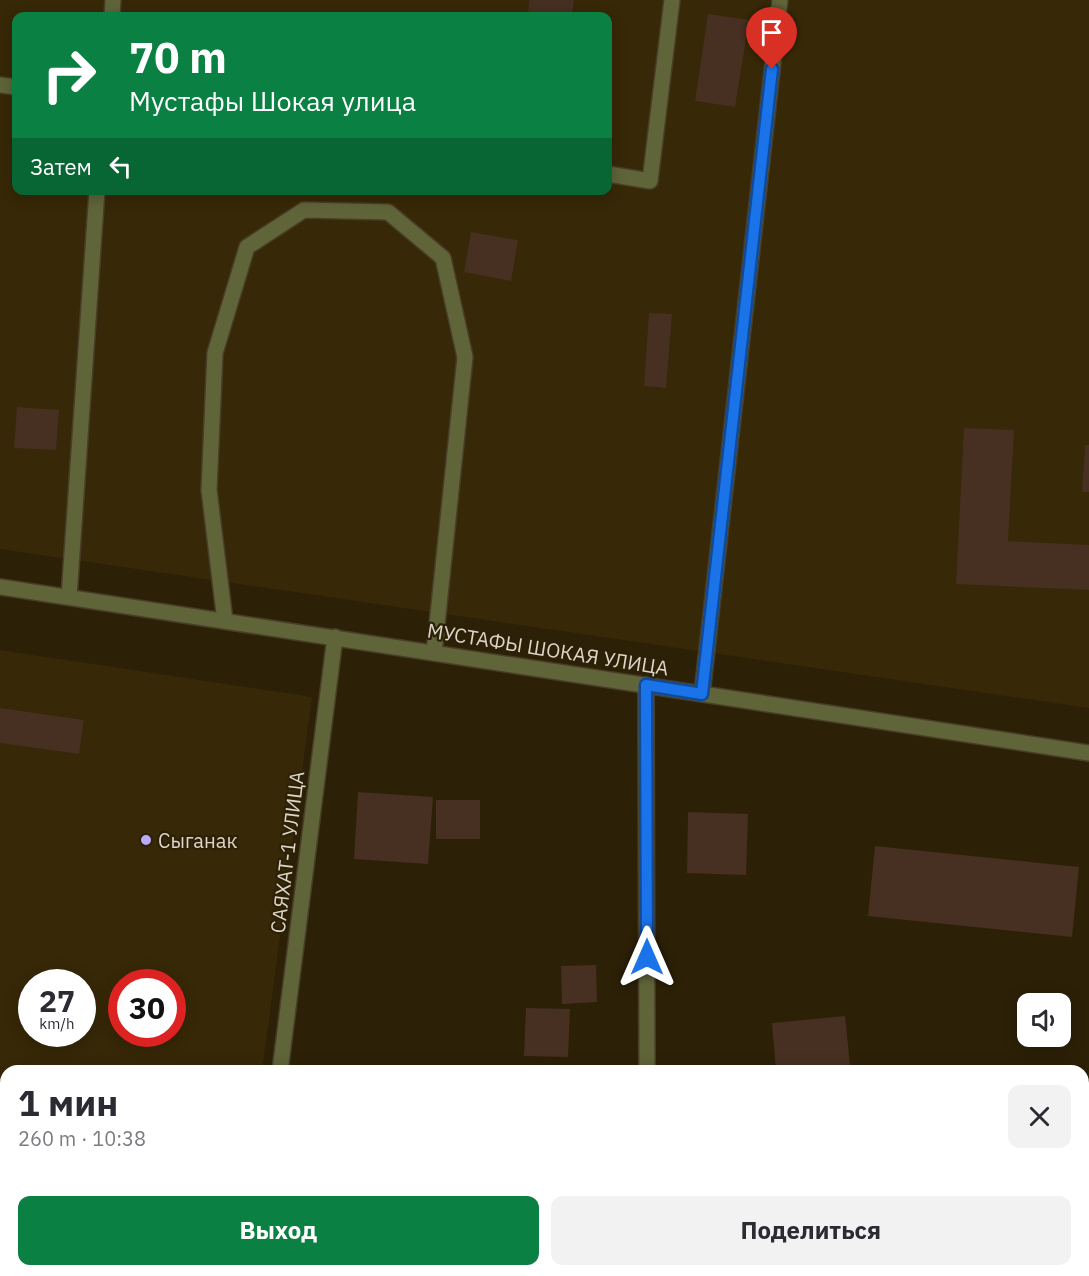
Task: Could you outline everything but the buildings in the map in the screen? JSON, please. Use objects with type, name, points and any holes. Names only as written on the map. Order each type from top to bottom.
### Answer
[{"type":"street","points":[[612,175],[650,181],[672,0]]},
{"type":"street","points":[[702,694],[780,0]]},
{"type":"street","points":[[69,597],[97,195]]},
{"type":"street","points":[[225,621],[210,490],[215,353],[247,247],[304,210],[388,212],[443,258],[465,357],[435,653]]},
{"type":"street","name":"МУСТАФЫ ШОКАЯ УЛИЦА","points":[[0,587],[1089,753]]},
{"type":"street","name":"САЯХАТ-1 УЛИЦА","points":[[281,1065],[336,637]]},
{"type":"street","points":[[646,685],[647,1065]]},
{"type":"shaded area","points":[[0,0],[1089,0],[1089,708],[0,549]]},
{"type":"shaded area","name":"Сыганак","points":[[0,650],[312,697],[263,1065],[0,1065]]},
{"type":"place","name":"Сыганак","points":[[146,840]]},
{"type":"route","points":[[647,957],[646,685],[702,694],[772,69]]}]
